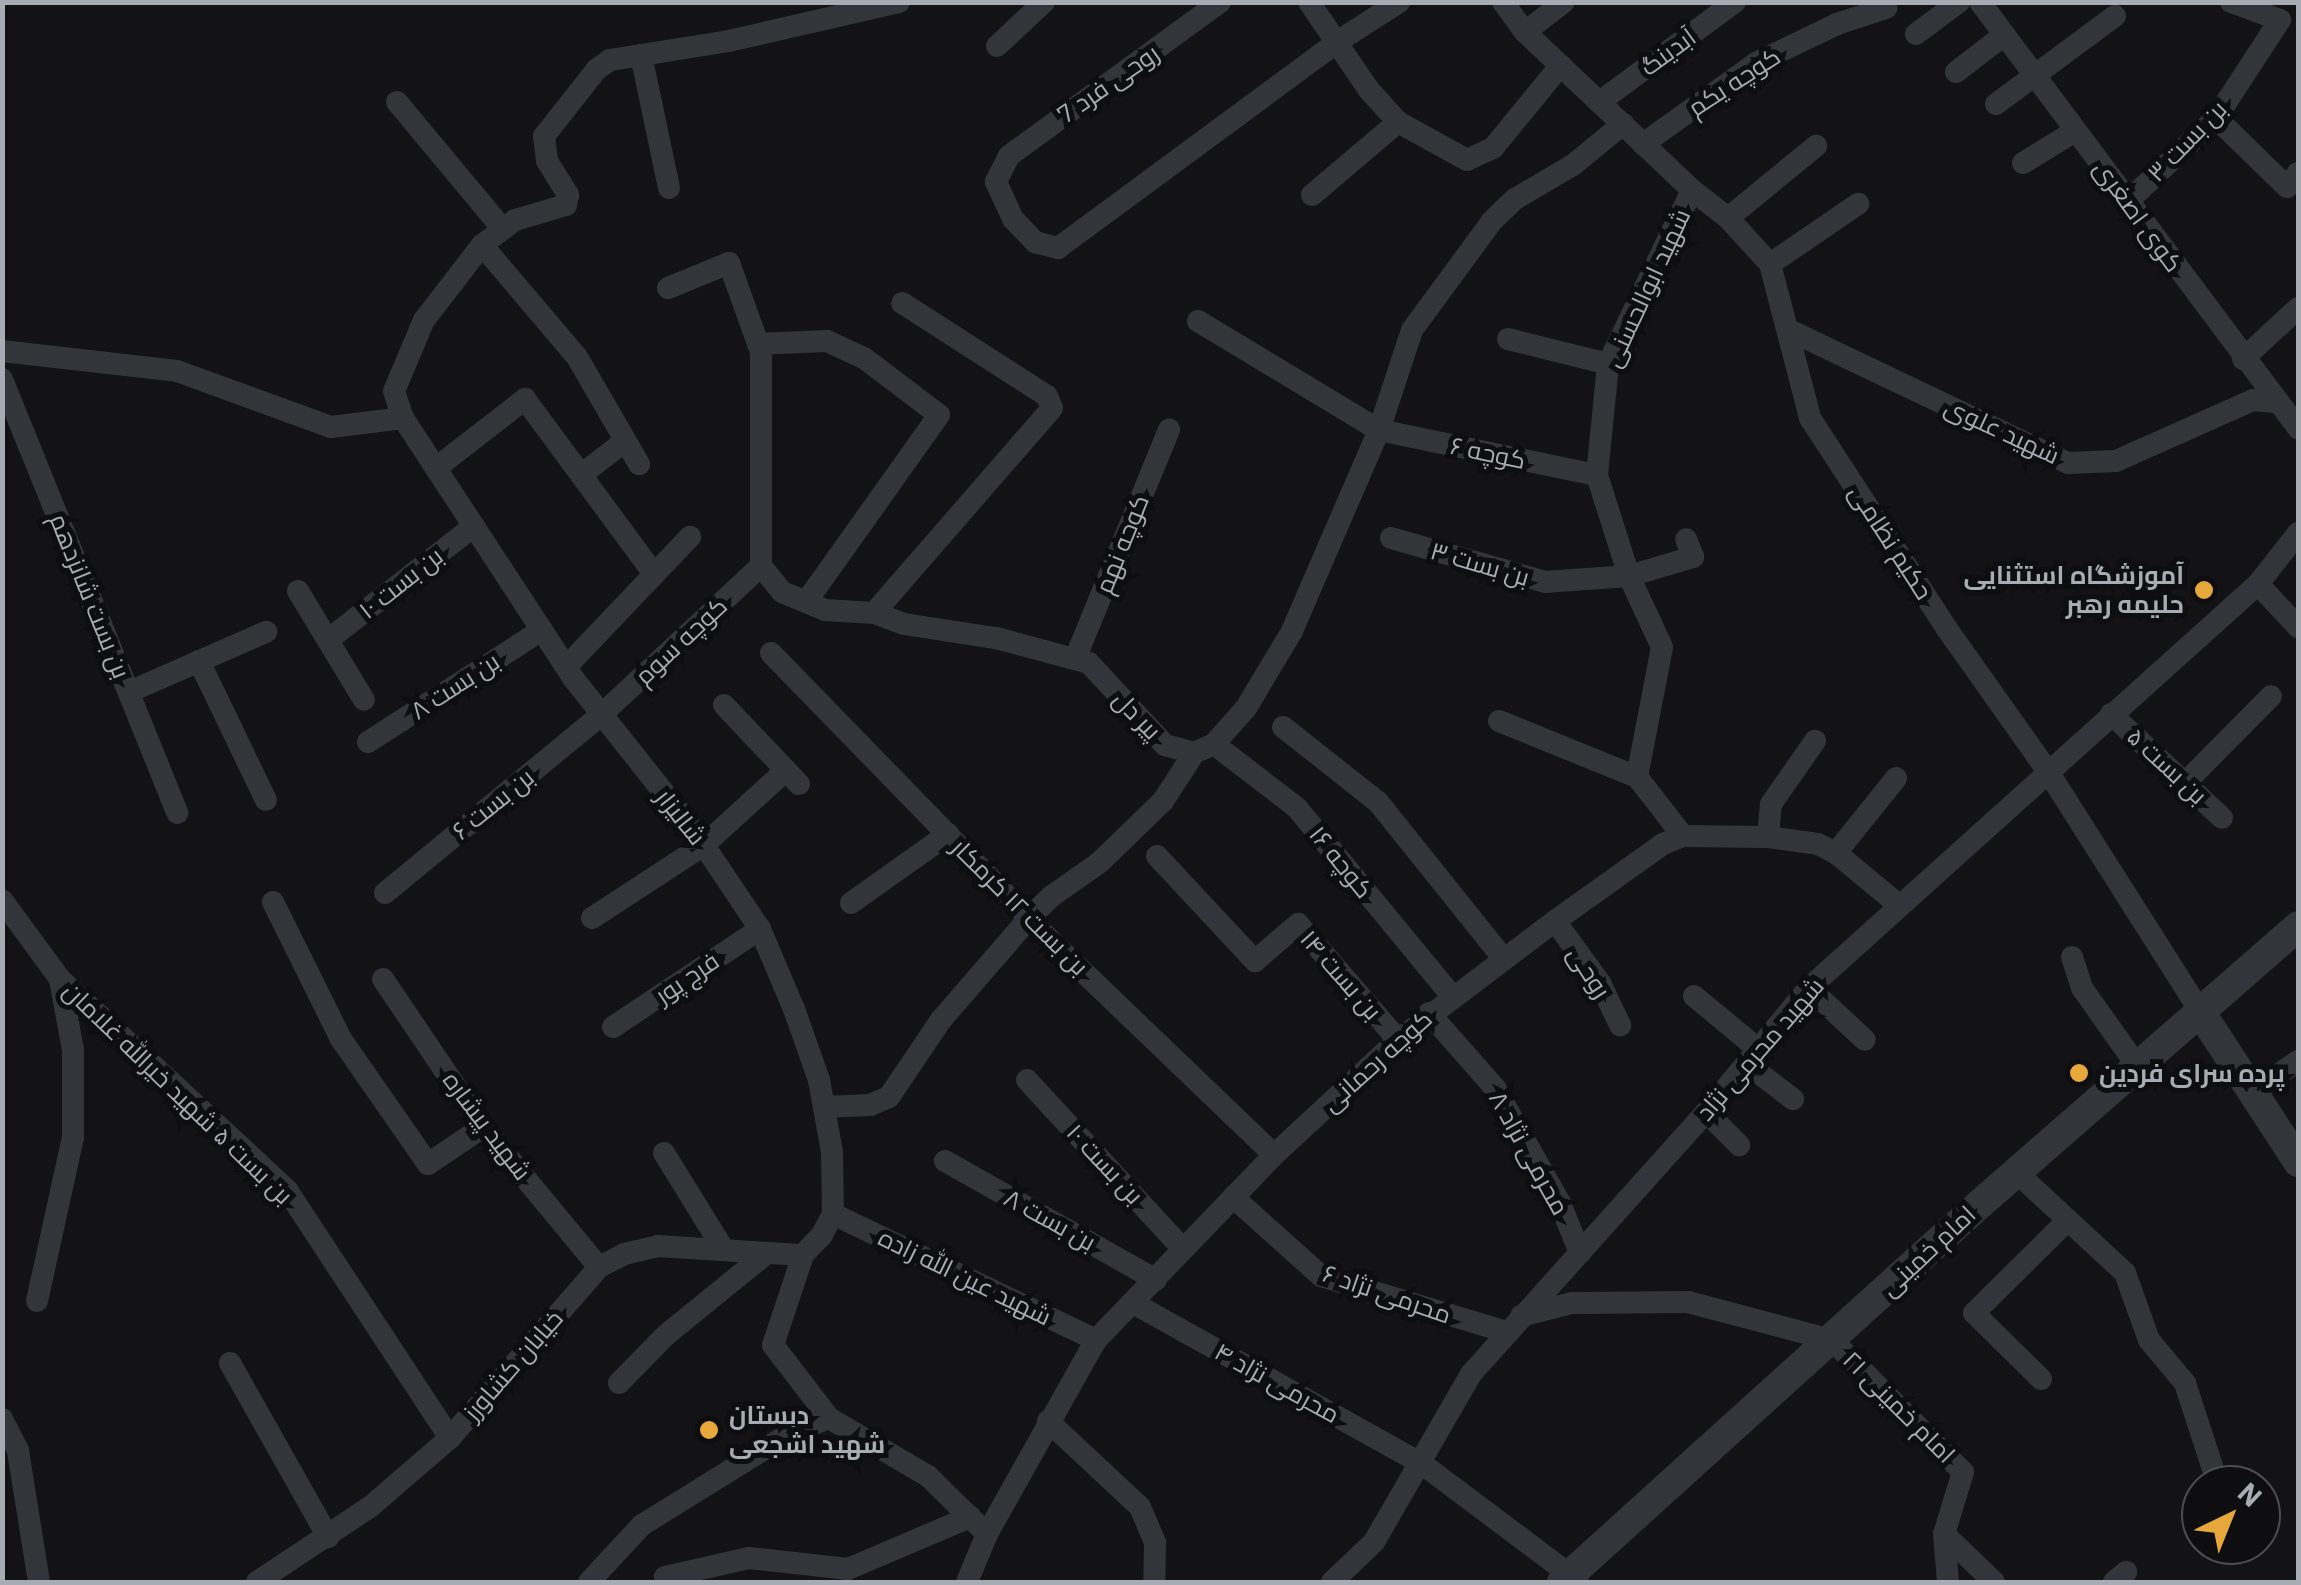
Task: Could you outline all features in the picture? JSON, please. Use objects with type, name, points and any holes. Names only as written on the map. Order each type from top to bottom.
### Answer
[{"type":"street","points":[[2,351],[177,371],[330,426],[402,418],[394,391],[397,376],[424,320],[482,245],[502,228],[566,205],[568,195],[544,147],[551,122],[597,69],[610,60],[729,41],[898,2]]},
{"type":"street","points":[[997,46],[1044,2]]},
{"type":"street","name":"روحی فرد 7","points":[[1220,2],[1009,156],[996,182],[1013,219],[1035,242],[1058,248],[1338,42]]},
{"type":"street","points":[[1309,2],[1369,90],[1398,122],[1467,160],[1482,156],[1561,66]]},
{"type":"street","points":[[1338,42],[1399,2]]},
{"type":"street","name":"حکیم نظامی","points":[[1502,2],[1526,32],[1692,190],[1728,218],[1770,264],[1791,331],[1810,418],[1947,629],[2047,770],[2298,1162]]},
{"type":"street","points":[[1526,32],[1564,2]]},
{"type":"street","name":"آبدینگ","points":[[1601,101],[1735,2]]},
{"type":"street","points":[[1916,34],[1958,2]]},
{"type":"street","name":"کوی اصغری","points":[[1980,2],[2298,428]]},
{"type":"street","name":"بن بست ۳","points":[[2127,202],[2216,118],[2280,20],[2231,2]]},
{"type":"street","name":"کوچه یکم","points":[[1643,144],[1756,63],[1837,24],[1886,8]]},
{"type":"street","points":[[1996,104],[2115,16]]},
{"type":"street","points":[[1956,72],[2004,34]]},
{"type":"street","points":[[641,55],[669,188]]},
{"type":"street","points":[[397,102],[502,228]]},
{"type":"street","points":[[2216,118],[2287,187],[2298,173]]},
{"type":"street","points":[[1312,195],[1398,122]]},
{"type":"street","points":[[824,1107],[870,1105],[890,1097],[940,1020],[1029,918],[1052,896],[1100,862],[1163,801],[1204,749],[1246,708],[1292,630],[1379,430],[1407,339],[1492,221],[1515,199],[1574,165],[1622,124]]},
{"type":"street","points":[[2022,164],[2076,131]]},
{"type":"street","points":[[1728,218],[1816,146]]},
{"type":"street","name":"شهید ابوالحسنی","points":[[1637,777],[1662,648],[1629,576],[1597,475],[1608,364],[1692,190]]},
{"type":"street","points":[[1770,264],[1858,204]]},
{"type":"street","points":[[482,245],[577,357],[639,464]]},
{"type":"street","points":[[668,288],[729,263],[758,344],[761,566]]},
{"type":"street","points":[[874,613],[1052,408],[1047,396],[902,303]]},
{"type":"street","points":[[2243,359],[2298,308]]},
{"type":"street","name":"کوچه ۶","points":[[1198,321],[1379,430],[1597,475]]},
{"type":"street","name":"شهید علوی","points":[[1791,331],[2068,462],[2116,461],[2252,400],[2276,402]]},
{"type":"street","points":[[1508,339],[1608,364]]},
{"type":"street","points":[[758,344],[826,341],[864,358],[939,414],[806,602]]},
{"type":"street","name":"بن بست شانزدهم","points":[[2,379],[12,428],[129,692],[177,813]]},
{"type":"street","points":[[436,468],[525,399],[654,574]]},
{"type":"street","name":"شالیزار","points":[[402,418],[600,716],[704,845],[760,929],[806,1044],[824,1107],[832,1152],[833,1214]]},
{"type":"street","name":"کوچه نهم","points":[[1075,660],[1169,430]]},
{"type":"street","points":[[581,475],[625,441]]},
{"type":"street","name":"بن بست ۱۰","points":[[328,640],[474,526]]},
{"type":"street","name":"شهید محرمی نژاد","points":[[1332,1582],[1374,1542],[1470,1374],[1706,1112],[1809,988],[2258,584],[2298,532]]},
{"type":"street","points":[[566,667],[690,537]]},
{"type":"street","name":"بن بست ۳","points":[[1392,538],[1545,582],[1629,576],[1694,557],[1686,539]]},
{"type":"street","name":"پیر دل","points":[[761,566],[782,592],[825,610],[874,613],[904,624],[996,638],[1089,663],[1166,745],[1204,749]]},
{"type":"street","name":"کوچه سوم","points":[[600,716],[761,566]]},
{"type":"street","points":[[2258,584],[2298,627]]},
{"type":"street","points":[[298,591],[364,700]]},
{"type":"street","name":"بن بست ۸","points":[[368,742],[542,630]]},
{"type":"street","points":[[129,692],[266,632]]},
{"type":"street","name":"بن بست ۱۲ کرمکار","points":[[771,652],[1029,918],[1274,1155]]},
{"type":"street","points":[[199,662],[266,800]]},
{"type":"street","points":[[2184,782],[2271,696]]},
{"type":"street","points":[[592,918],[704,845],[792,777],[724,705]]},
{"type":"street","name":"بن بست ۵","points":[[2111,714],[2222,818]]},
{"type":"street","name":"بن بست ۶","points":[[385,893],[600,716]]},
{"type":"street","points":[[1499,722],[1637,777],[1683,836],[1768,837],[1818,844],[1836,853],[1900,906]]},
{"type":"street","points":[[1283,727],[1378,802],[1504,958]]},
{"type":"street","points":[[1768,837],[1772,804],[1815,741]]},
{"type":"street","name":"کوچه ۱۶","points":[[1204,749],[1297,808],[1452,996]]},
{"type":"street","points":[[1836,853],[1896,778]]},
{"type":"street","points":[[851,903],[948,834]]},
{"type":"street","name":"کوچه رحمانی","points":[[967,1582],[987,1534],[1096,1340],[1233,1197],[1429,1013],[1663,844],[1683,836]]},
{"type":"street","name":"بن بست ۱۴","points":[[1157,856],[1256,961],[1298,924],[1398,1040]]},
{"type":"street","name":"بن بست ۵ شهید خیرالله غلامان","points":[[2,900],[60,980],[287,1190],[450,1438]]},
{"type":"street","points":[[273,902],[341,1039],[428,1164],[483,1128]]},
{"type":"street","name":"روحی","points":[[1555,922],[1600,983],[1620,1025]]},
{"type":"street","name":"امام خمینی","points":[[1570,1581],[2016,1172],[2298,926]]},
{"type":"street","name":"فرج پور","points":[[614,1026],[760,929]]},
{"type":"street","points":[[2072,956],[2082,988],[2138,1068]]},
{"type":"street","points":[[37,1301],[73,1137],[72,1050],[60,980]]},
{"type":"street","name":"شهید پیشاره","points":[[384,980],[483,1128],[598,1267]]},
{"type":"street","points":[[1809,988],[1865,1040]]},
{"type":"street","points":[[1694,996],[1792,1099]]},
{"type":"street","name":"محرمی نژاد ۸","points":[[1429,1013],[1494,1088],[1560,1203],[1580,1253]]},
{"type":"street","points":[[2253,1092],[2298,1061]]},
{"type":"street","name":"بن بست ۱۰","points":[[1027,1080],[1184,1249]]},
{"type":"street","points":[[1706,1112],[1739,1145]]},
{"type":"street","points":[[664,1153],[724,1250]]},
{"type":"street","name":"بن بست ۸","points":[[944,1161],[1156,1280]]},
{"type":"street","points":[[2016,1172],[2125,1274],[2149,1340],[2185,1383],[2212,1465]]},
{"type":"street","name":"محرمی نژاد ۶","points":[[1233,1197],[1321,1276],[1514,1324]]},
{"type":"street","points":[[833,1214],[822,1235],[802,1255],[773,1345],[829,1418],[928,1476],[987,1534]]},
{"type":"street","name":"شهید عین الله زاده","points":[[833,1214],[1096,1340]]},
{"type":"street","points":[[2040,1378],[1974,1314],[2068,1220]]},
{"type":"street","name":"خیابان کشاورز","points":[[256,1582],[328,1536],[450,1438],[598,1267],[624,1254],[658,1246],[802,1255]]},
{"type":"street","points":[[619,1383],[666,1335],[767,1253]]},
{"type":"street","points":[[1514,1324],[1572,1303],[1688,1302],[1832,1340]]},
{"type":"street","name":"محرمی نژاد ۴","points":[[1133,1303],[1421,1464],[1570,1581]]},
{"type":"street","name":"امام خمینی ۲۱","points":[[1832,1340],[1963,1472],[1944,1534]]},
{"type":"street","points":[[230,1364],[328,1536]]},
{"type":"street","points":[[589,1582],[642,1525],[787,1436],[829,1418]]},
{"type":"street","points":[[2,1419],[18,1451],[39,1582]]},
{"type":"street","points":[[1048,1421],[1140,1506],[1155,1543],[1154,1582]]},
{"type":"street","points":[[665,1577],[749,1558],[848,1568],[970,1517]]},
{"type":"street","points":[[1944,1534],[1948,1582]]},
{"type":"street","points":[[1944,1534],[1994,1582]]},
{"type":"place","name":"آموزشگاه استثنایی حلیمه رهبر","points":[[2204,590]]},
{"type":"place","name":"پرده سرای فردین","points":[[2079,1073]]},
{"type":"place","name":"دبستان شهید اشجعی","points":[[709,1430]]}]
